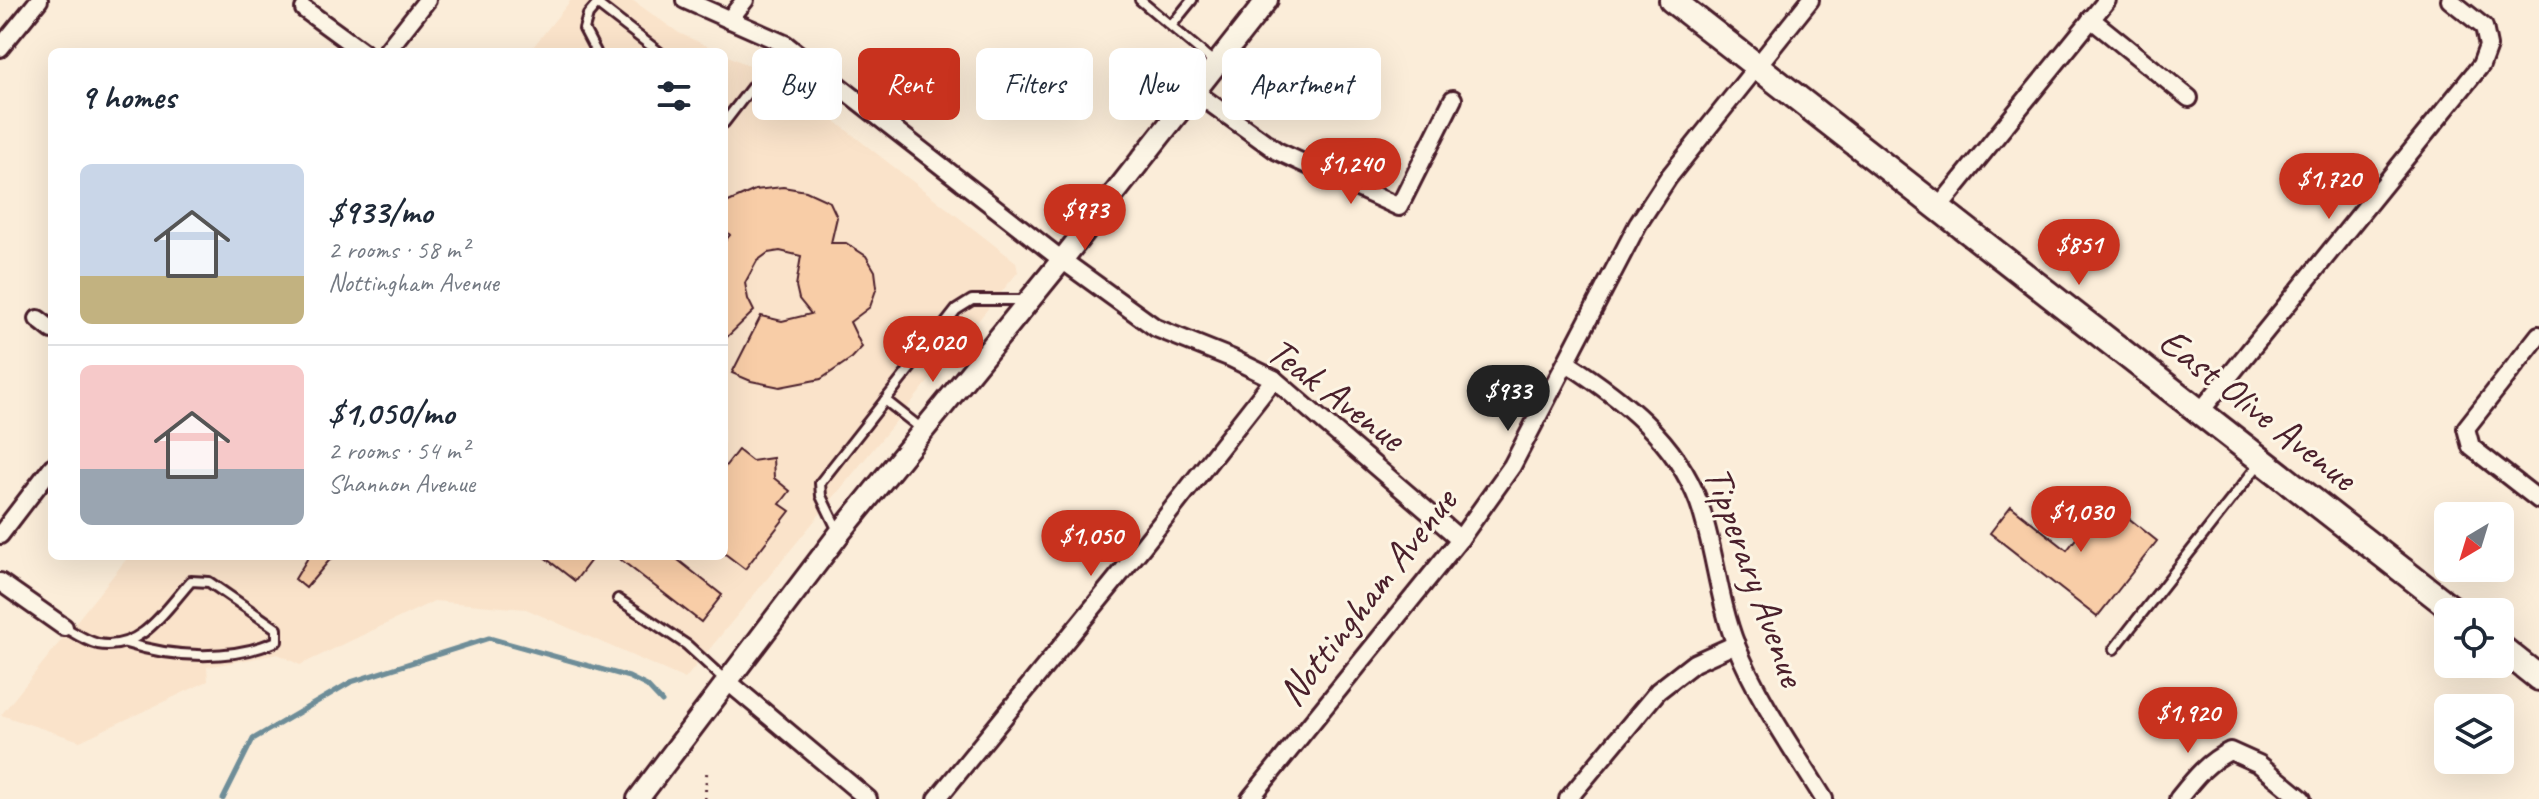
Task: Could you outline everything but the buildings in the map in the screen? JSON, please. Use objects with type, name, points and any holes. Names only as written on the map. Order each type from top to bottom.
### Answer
[{"type":"main road","name":"East Olive Avenue","points":[[1672,0],[2438,598]]},
{"type":"main road","points":[[2514,658],[2539,678]]},
{"type":"street","points":[[0,48],[39,0]]},
{"type":"street","points":[[389,48],[427,0]]},
{"type":"street","name":"Teak Avenue","points":[[685,0],[785,44],[1062,260],[1156,328],[1274,379],[1460,539]]},
{"type":"street","points":[[729,20],[745,0]]},
{"type":"street","points":[[1206,78],[1267,0]]},
{"type":"street","name":"Nottingham Avenue","points":[[1250,799],[1460,539],[1512,466],[1638,224],[1668,178],[1810,0]]},
{"type":"street","points":[[1939,207],[2107,0]]},
{"type":"street","points":[[2200,412],[2481,65],[2488,46],[2484,27],[2450,0]]},
{"type":"street","points":[[304,9],[358,48]]},
{"type":"street","points":[[2091,19],[2189,98]]},
{"type":"street","points":[[1206,100],[1277,151],[1399,207],[1453,99]]},
{"type":"street","points":[[638,799],[839,534],[1173,120]]},
{"type":"street","points":[[38,319],[48,327]]},
{"type":"street","points":[[2539,335],[2466,428],[2471,447],[2539,500]]},
{"type":"street","name":"Tipperary Avenue","points":[[1567,363],[1624,402],[1644,421],[1678,465],[1698,501],[1736,644],[1765,706],[1824,799]]},
{"type":"street","points":[[937,799],[1274,379]]},
{"type":"street","points":[[0,535],[48,472]]},
{"type":"street","points":[[0,582],[64,627]]},
{"type":"street","points":[[1568,799],[1658,691],[1694,663],[1736,644]]},
{"type":"street","points":[[726,680],[868,799]]},
{"type":"street","points":[[2178,799],[2200,771],[2213,759],[2230,751],[2259,764],[2302,799]]},
{"type":"lane","points":[[1140,0],[1217,64]]},
{"type":"lane","points":[[1171,26],[1192,0]]},
{"type":"lane","points":[[594,48],[584,29],[588,15],[599,2],[654,48]]},
{"type":"lane","points":[[728,118],[785,44]]},
{"type":"lane","points":[[728,106],[734,111]]},
{"type":"lane","points":[[839,534],[821,496],[820,483],[956,310],[972,300],[1030,300]]},
{"type":"lane","points":[[885,400],[924,430]]},
{"type":"lane","points":[[2114,649],[2262,460]]},
{"type":"lane","points":[[64,627],[95,644],[126,643],[161,654],[261,648],[277,641],[277,629],[209,582],[191,581],[146,630],[126,643]]},
{"type":"lane","points":[[618,599],[687,645],[726,680]]},
{"type":"path","points":[[705,799],[707,768]]},
{"type":"shaded area","points":[[571,0],[632,0],[679,33],[711,48],[532,48]]},
{"type":"shaded area","points":[[728,56],[752,67],[752,120],[834,120],[1016,262],[1018,272],[685,679],[526,609],[434,601],[300,665],[278,654],[207,667],[208,681],[80,741],[1,715],[126,560],[728,560]]},
{"type":"waterway","points":[[223,799],[253,739],[351,682],[489,638],[629,677],[647,686],[662,702]]}]
